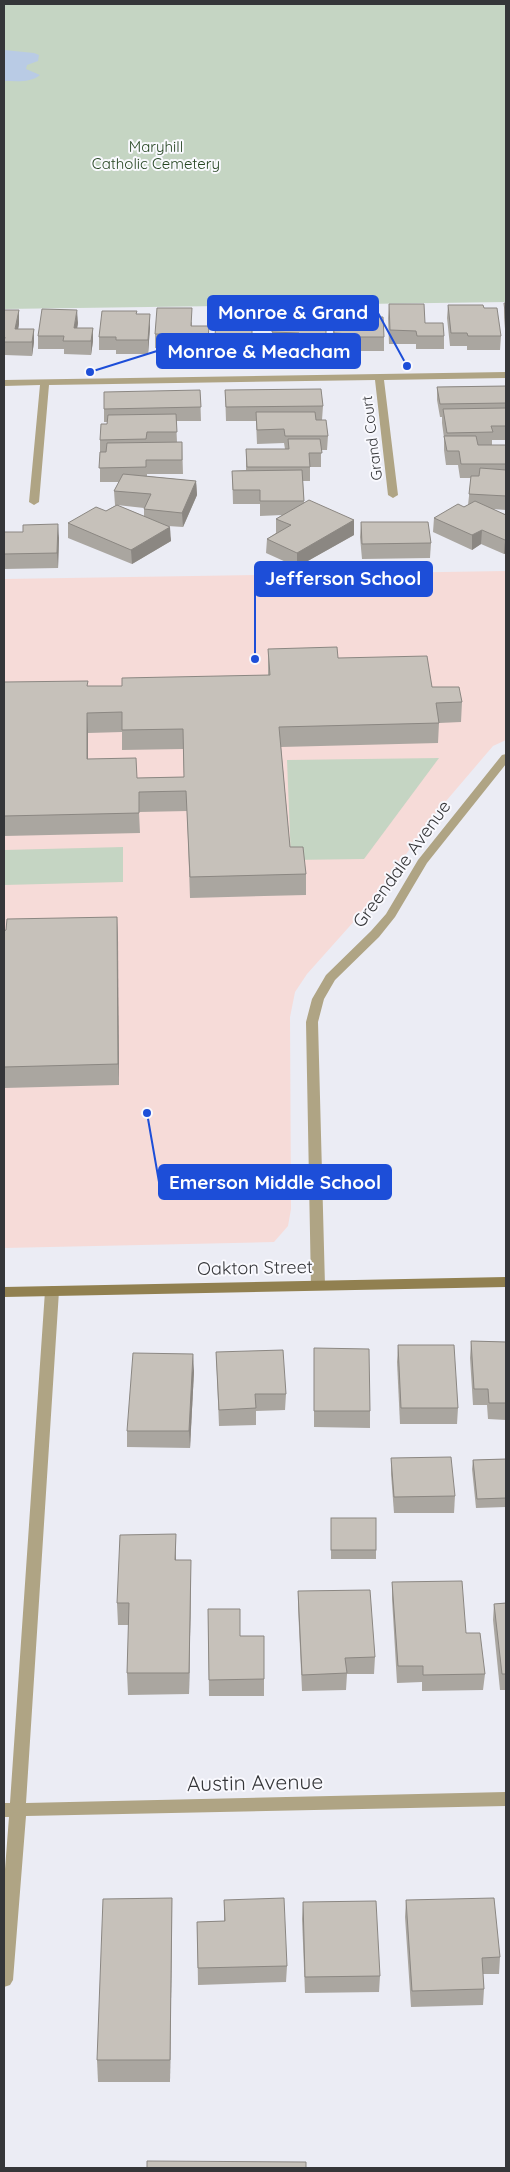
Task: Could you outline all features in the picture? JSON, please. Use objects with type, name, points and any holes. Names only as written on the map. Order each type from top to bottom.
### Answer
[{"type":"main road","name":"Oakton Street","points":[[4,1292],[506,1282]]},
{"type":"street","points":[[4,383],[506,376]]},
{"type":"street","name":"Grand Court","points":[[379,377],[393,495]]},
{"type":"street","points":[[34,502],[45,382]]},
{"type":"street","name":"Greendale Avenue","points":[[318,1286],[312,1022],[318,999],[330,978],[376,934],[392,915],[422,862],[506,757]]},
{"type":"street","points":[[4,1980],[11,1810],[52,1291]]},
{"type":"street","name":"Austin Avenue","points":[[11,1810],[506,1799]]},
{"type":"shaded area","points":[[506,571],[506,740],[493,746],[435,814],[373,900],[307,974],[295,992],[290,1017],[291,1209],[288,1226],[274,1242],[4,1248],[4,579]]},
{"type":"green space","name":"Maryhill Catholic Cemetery","points":[[4,4],[506,4],[506,302],[4,309]]},
{"type":"green space","points":[[439,758],[364,859],[291,860],[287,760]]},
{"type":"green space","points":[[123,847],[123,882],[4,885],[4,850]]},
{"type":"water","points":[[4,50],[39,55],[38,61],[27,65],[26,69],[40,75],[28,80],[4,81]]},
{"type":"building","points":[[504,303],[506,303],[506,321]]},
{"type":"building","points":[[389,304],[424,304],[425,323],[443,323],[444,336],[417,336],[416,331],[390,330]]},
{"type":"building","points":[[448,305],[483,305],[484,308],[497,308],[501,336],[468,336],[467,333],[451,333]]},
{"type":"building","points":[[273,306],[308,306],[308,325],[326,325],[326,338],[299,338],[299,333],[272,332]]},
{"type":"building","points":[[333,307],[367,307],[368,317],[383,317],[384,337],[350,337],[350,334],[334,333]]},
{"type":"building","points":[[157,308],[192,308],[191,326],[209,326],[208,340],[181,339],[181,334],[155,334]]},
{"type":"building","points":[[42,309],[77,310],[74,328],[93,328],[91,341],[63,341],[64,336],[38,336]]},
{"type":"building","points":[[4,310],[19,310],[15,329],[34,329],[32,342],[4,342]]},
{"type":"building","points":[[102,311],[137,311],[136,314],[150,314],[148,340],[116,340],[116,337],[99,337]]},
{"type":"building","points":[[216,312],[252,312],[252,339],[215,339]]},
{"type":"building","points":[[506,386],[506,403],[440,404],[437,387]]},
{"type":"building","points":[[321,389],[323,406],[226,407],[225,390]]},
{"type":"building","points":[[200,390],[201,407],[104,409],[104,392]]},
{"type":"building","points":[[506,408],[506,426],[491,426],[493,432],[447,433],[443,409]]},
{"type":"building","points":[[256,412],[315,412],[316,420],[326,420],[328,436],[285,436],[284,429],[257,430]]},
{"type":"building","points":[[176,414],[177,432],[147,432],[146,439],[100,440],[101,424],[107,424],[108,415]]},
{"type":"building","points":[[444,436],[476,436],[478,445],[506,445],[506,464],[461,464],[459,451],[447,451]]},
{"type":"building","points":[[288,439],[320,439],[322,453],[309,453],[310,467],[247,467],[246,449],[289,449]]},
{"type":"building","points":[[182,442],[182,460],[146,460],[146,467],[99,468],[100,452],[106,452],[107,443]]},
{"type":"building","points":[[480,468],[506,470],[506,496],[469,494],[471,476],[479,476]]},
{"type":"building","points":[[302,470],[304,501],[260,501],[260,490],[233,490],[232,471]]},
{"type":"building","points":[[123,474],[196,481],[182,513],[144,509],[151,494],[114,491]]},
{"type":"building","points":[[309,500],[354,520],[297,553],[267,539],[291,525],[276,519]]},
{"type":"building","points":[[475,501],[506,515],[505,540],[482,530],[472,535],[434,518],[458,504],[464,507]]},
{"type":"building","points":[[117,505],[170,527],[131,550],[68,523],[96,507],[106,511]]},
{"type":"building","points":[[361,522],[428,522],[431,543],[362,544]]},
{"type":"building","points":[[58,524],[57,553],[4,554],[4,532],[23,532],[23,525]]},
{"type":"building","points":[[337,647],[338,658],[427,656],[432,687],[459,687],[462,702],[436,703],[439,723],[279,727],[290,847],[303,847],[306,874],[190,877],[186,791],[139,792],[139,813],[4,816],[4,682],[88,681],[87,686],[122,686],[122,678],[270,675],[268,649]],"holes":[[[122,712],[122,730],[183,729],[184,777],[137,778],[136,758],[87,759],[87,713]]]},
{"type":"building","points":[[117,917],[118,1064],[4,1067],[4,931],[6,930],[7,919]]},
{"type":"building","points":[[471,1341],[506,1342],[506,1403],[489,1403],[488,1389],[474,1389]]},
{"type":"building","points":[[398,1345],[454,1345],[458,1408],[401,1408]]},
{"type":"building","points":[[314,1348],[369,1349],[370,1411],[314,1411]]},
{"type":"building","points":[[283,1350],[286,1394],[255,1394],[256,1408],[219,1410],[216,1352]]},
{"type":"building","points":[[133,1353],[193,1354],[189,1431],[127,1431]]},
{"type":"building","points":[[451,1457],[455,1496],[394,1497],[391,1458]]},
{"type":"building","points":[[506,1459],[506,1498],[477,1499],[473,1460]]},
{"type":"building","points":[[331,1518],[376,1518],[376,1550],[331,1550]]},
{"type":"building","points":[[176,1534],[175,1560],[191,1560],[189,1673],[127,1673],[129,1603],[117,1603],[120,1535]]},
{"type":"building","points":[[462,1581],[466,1633],[480,1633],[485,1674],[423,1675],[423,1666],[398,1666],[392,1582]]},
{"type":"building","points":[[370,1590],[375,1657],[345,1658],[347,1673],[302,1675],[298,1591]]},
{"type":"building","points":[[506,1603],[506,1674],[502,1674],[494,1604]]},
{"type":"building","points":[[208,1609],[240,1609],[240,1636],[264,1636],[264,1679],[209,1680]]},
{"type":"building","points":[[172,1898],[170,2060],[97,2060],[103,1899]]},
{"type":"building","points":[[284,1898],[287,1966],[198,1968],[197,1922],[225,1921],[224,1900]]},
{"type":"building","points":[[494,1898],[500,1957],[482,1958],[484,1989],[412,1991],[406,1900]]},
{"type":"building","points":[[376,1901],[380,1976],[305,1977],[303,1902]]},
{"type":"building","points":[[147,2161],[306,2162],[306,2168],[147,2168]]},
{"type":"place","name":"Monroe & Grand","points":[[407,366]]},
{"type":"place","name":"Monroe & Meacham","points":[[90,372]]},
{"type":"place","name":"Jefferson School","points":[[255,659]]},
{"type":"place","name":"Emerson Middle School","points":[[147,1113]]}]
